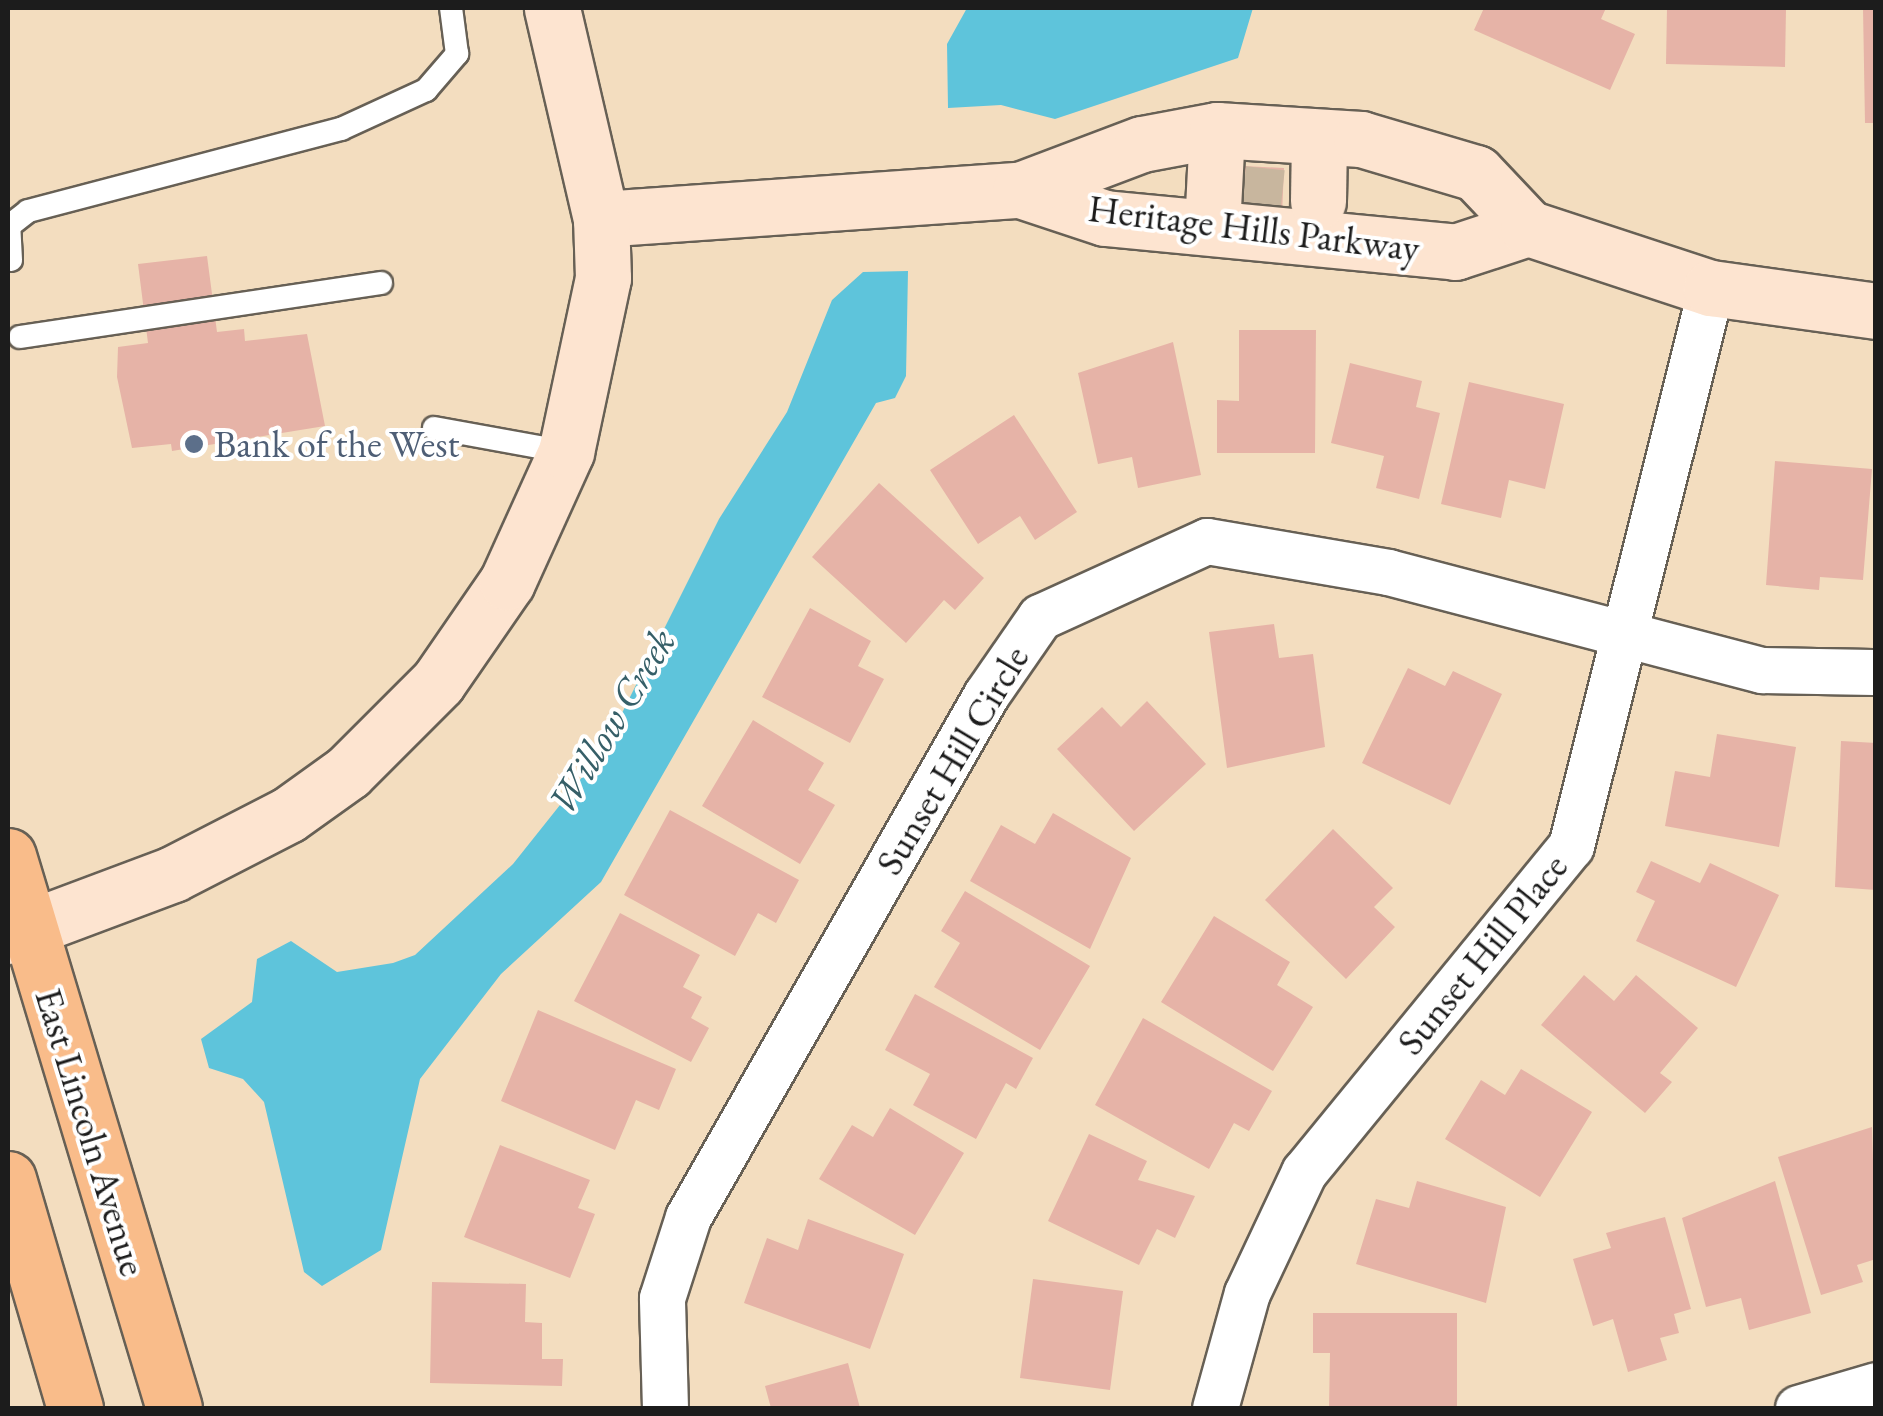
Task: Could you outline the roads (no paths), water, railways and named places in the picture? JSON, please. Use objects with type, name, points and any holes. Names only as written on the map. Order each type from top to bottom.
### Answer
[{"type":"main road","name":"East Lincoln Avenue","points":[[8,856],[19,934],[174,1408]]},
{"type":"main road","points":[[8,1184],[75,1408]]},
{"type":"street","points":[[19,934],[235,846],[348,772],[438,682],[507,582],[566,452],[597,328],[602,219],[552,8]]},
{"type":"street","points":[[1217,130],[1254,202],[1319,137]]},
{"type":"street","name":"Heritage Hills Parkway","points":[[602,219],[1020,190],[1142,144],[1217,130],[1360,139],[1476,173],[1509,234]]},
{"type":"street","name":"Heritage Hills Parkway","points":[[1020,190],[1105,218],[1254,202],[1509,234],[1711,288],[1876,311]]},
{"type":"street","name":"Heritage Hills Parkway","points":[[1254,202],[1455,252],[1509,234]]},
{"type":"street","name":"Sunset Hill Place","points":[[1215,1408],[1247,1293],[1304,1172],[1571,846],[1628,634],[1711,288]]},
{"type":"street","name":"Sunset Hill Circle","points":[[665,1408],[662,1298],[688,1217],[986,695],[1040,617],[1206,542],[1388,572],[1762,670],[1876,672]]},
{"type":"street","points":[[1798,1408],[1876,1385]]},
{"type":"lane","points":[[12,260],[10,226],[28,212],[342,129],[426,90],[457,54],[452,8]]},
{"type":"lane","points":[[20,336],[381,283]]},
{"type":"lane","points":[[434,428],[566,452]]},
{"type":"water","points":[[967,8],[1253,8],[1238,58],[1055,119],[1001,105],[948,108],[947,44]]},
{"type":"water","points":[[908,271],[906,376],[895,398],[876,403],[601,882],[501,974],[420,1079],[381,1250],[322,1286],[304,1272],[264,1102],[243,1079],[209,1068],[201,1039],[252,1002],[257,959],[291,941],[337,972],[393,963],[415,955],[513,864],[603,751],[719,519],[787,412],[832,300],[863,272]]},
{"type":"tunnel","points":[[1243,193],[1282,197]]},
{"type":"place","name":"Bank of the West","points":[[194,444]]},
{"type":"water label","name":"Willow Creek","points":[[611,721]]}]
